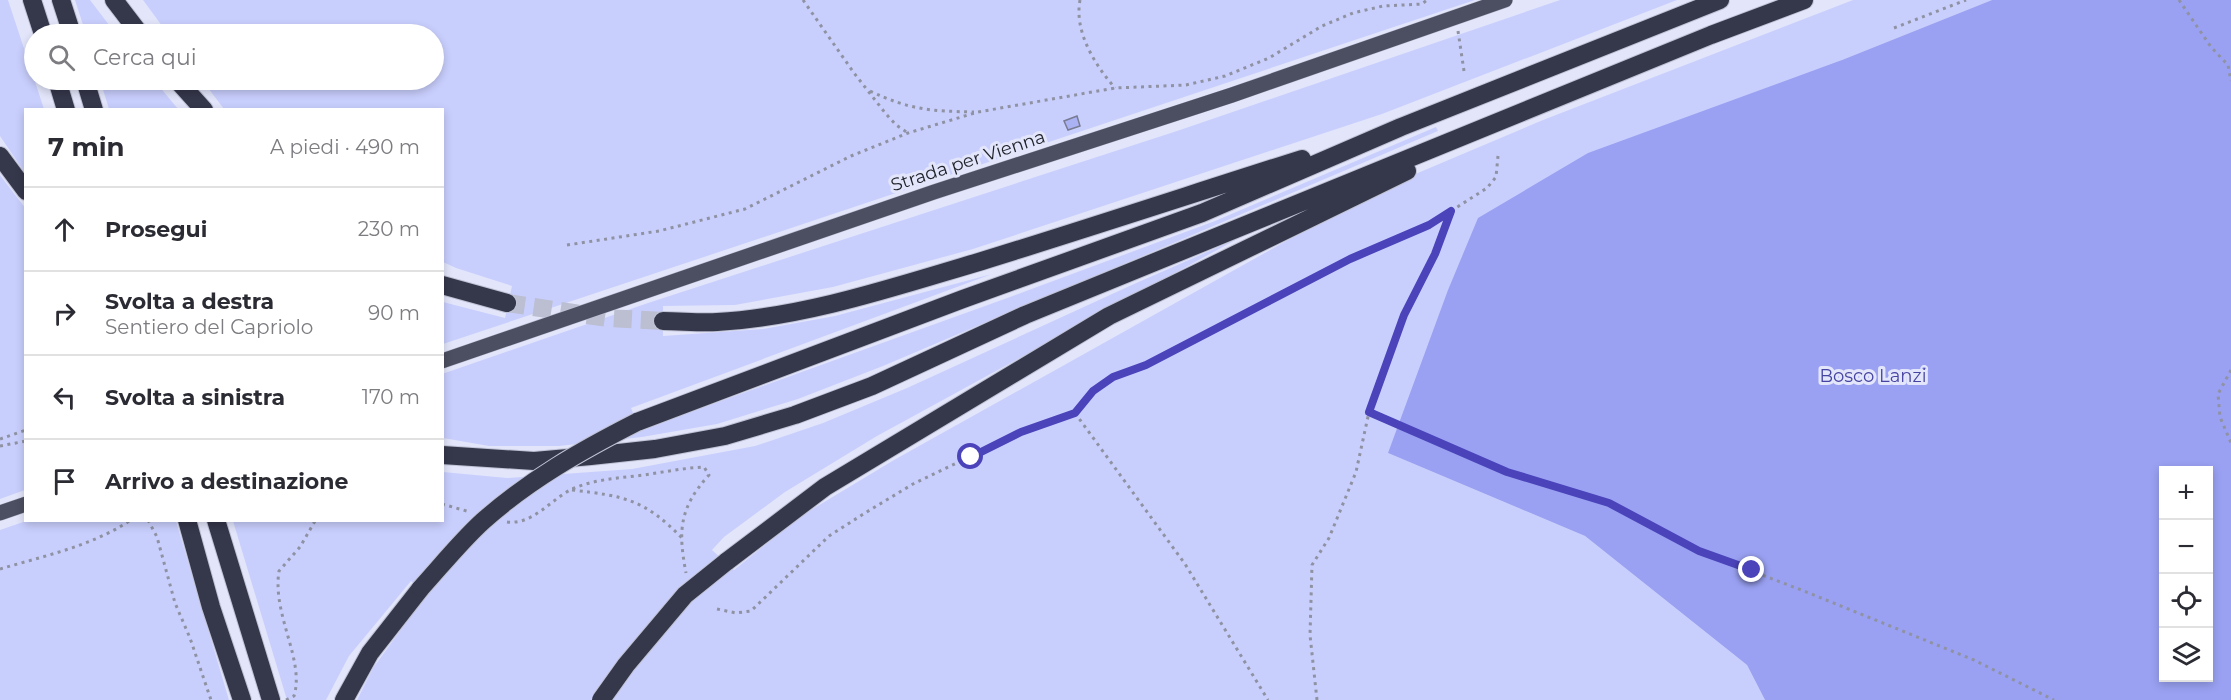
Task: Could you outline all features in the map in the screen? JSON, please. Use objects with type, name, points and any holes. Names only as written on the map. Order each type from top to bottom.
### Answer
[{"type":"highway","points":[[32,0],[40,24]]},
{"type":"highway","points":[[61,0],[69,24]]},
{"type":"highway","points":[[114,0],[132,24]]},
{"type":"highway","points":[[344,700],[370,653],[421,588],[482,522],[530,484],[580,452],[637,422],[941,307],[1202,213],[1401,127],[1720,0]]},
{"type":"highway","points":[[444,455],[534,461],[655,449],[725,436],[795,415],[872,386],[1025,315],[1804,0]]},
{"type":"highway","points":[[60,90],[65,108]]},
{"type":"highway","points":[[89,90],[93,108]]},
{"type":"highway","points":[[186,90],[202,108]]},
{"type":"highway","points":[[663,321],[717,322],[776,314],[891,288],[1401,127]]},
{"type":"highway","points":[[601,700],[626,665],[685,595],[825,487],[1109,316],[1412,169],[1447,143]]},
{"type":"highway","points":[[0,156],[24,188]]},
{"type":"highway","points":[[444,286],[507,303]]},
{"type":"highway","points":[[188,522],[209,600],[242,700]]},
{"type":"highway","points":[[217,522],[271,700]]},
{"type":"main road","name":"Strada per Vienna","points":[[444,360],[934,192],[1232,95],[1505,0]]},
{"type":"main road","points":[[0,513],[24,505]]},
{"type":"path","points":[[803,0],[886,114],[908,133]]},
{"type":"path","points":[[1080,0],[1081,22],[1089,51],[1115,88]]},
{"type":"path","points":[[567,246],[659,231],[745,209],[851,156],[908,133],[978,112],[1115,88],[1186,85],[1225,75],[1269,58],[1322,26],[1353,13],[1383,6],[1422,4],[1427,0]]},
{"type":"path","points":[[1894,27],[1966,0]]},
{"type":"path","points":[[2178,0],[2211,47],[2229,65],[2231,81]]},
{"type":"path","points":[[1456,17],[1464,71]]},
{"type":"path","points":[[869,90],[896,103],[918,110],[978,112]]},
{"type":"path","points":[[717,609],[736,613],[751,611],[829,536],[914,484],[1021,432],[1075,413],[1093,391],[1113,377],[1146,365],[1350,259],[1429,225],[1487,188],[1496,177],[1498,156]]},
{"type":"path","points":[[1317,700],[1310,635],[1311,565],[1329,538],[1356,472],[1369,412],[1404,315],[1435,254],[1451,211]]},
{"type":"path","points":[[2231,370],[2218,394],[2220,417],[2231,443]]},
{"type":"path","points":[[1369,412],[1507,472],[1609,503],[1699,551],[1794,586],[1974,660],[2054,700]]},
{"type":"path","points":[[1075,413],[1185,564],[1268,700]]},
{"type":"path","points":[[0,439],[24,431]]},
{"type":"path","points":[[0,446],[24,441]]},
{"type":"path","points":[[500,521],[516,523],[529,519],[548,503],[572,489],[596,480],[704,467],[709,475],[687,503],[682,526],[681,551],[686,573]]},
{"type":"path","points":[[572,489],[621,497],[641,504],[663,519],[682,538]]},
{"type":"path","points":[[444,504],[458,507],[480,516]]},
{"type":"path","points":[[0,569],[76,547],[118,530],[128,522]]},
{"type":"path","points":[[149,522],[157,537],[175,603],[190,638],[211,700]]},
{"type":"path","points":[[286,700],[294,696],[298,677],[278,603],[279,571],[300,547],[314,522]]},
{"type":"shaded area","points":[[0,0],[8,0],[24,48],[24,90],[38,90],[44,108],[24,108],[24,172],[0,136]]},
{"type":"shaded area","points":[[75,0],[90,0],[108,24],[83,24]]},
{"type":"shaded area","points":[[143,0],[1475,0],[444,344],[444,302],[505,318],[512,286],[444,262],[444,108],[223,108],[210,90],[444,90],[444,24],[161,24]]},
{"type":"shaded area","points":[[1560,0],[1677,0],[1382,114],[973,249],[833,287],[735,305],[663,306],[663,336],[763,329],[835,316],[992,274],[631,408],[640,430],[1215,221],[1436,127],[1438,131],[883,366],[798,399],[717,424],[642,437],[559,446],[489,446],[444,438],[444,373],[648,303],[1177,131]]},
{"type":"shaded area","points":[[1853,0],[1992,0],[1842,60],[1388,453],[1585,536],[1747,665],[1765,700],[357,700],[373,668],[427,594],[411,581],[349,656],[326,700],[287,700],[233,522],[444,522],[444,472],[507,478],[632,469],[755,446],[823,423],[907,388],[1239,238],[877,436],[785,492],[724,537],[712,550],[734,570],[801,516],[894,460],[1288,240],[1413,175],[1543,120]]},
{"type":"shaded area","points":[[103,90],[162,90],[177,108],[109,108]]},
{"type":"shaded area","points":[[0,175],[24,206],[24,490],[0,499]]},
{"type":"shaded area","points":[[24,522],[176,522],[229,700],[0,700],[0,530]]},
{"type":"green space","name":"Bosco Lanzi","points":[[1992,0],[2231,0],[2231,700],[1765,700],[1747,665],[1585,536],[1388,453],[1448,290],[1478,218],[1588,153],[1842,60]]},
{"type":"building","points":[[1077,116],[1080,126],[1068,130],[1064,121]]},
{"type":"tunnel","points":[[507,303],[607,318],[663,321]]},
{"type":"route","points":[[971,457],[1021,432],[1075,413],[1093,391],[1113,377],[1146,365],[1350,259],[1429,225],[1451,211],[1435,254],[1404,315],[1369,412],[1507,472],[1609,503],[1699,551],[1752,570]]}]
